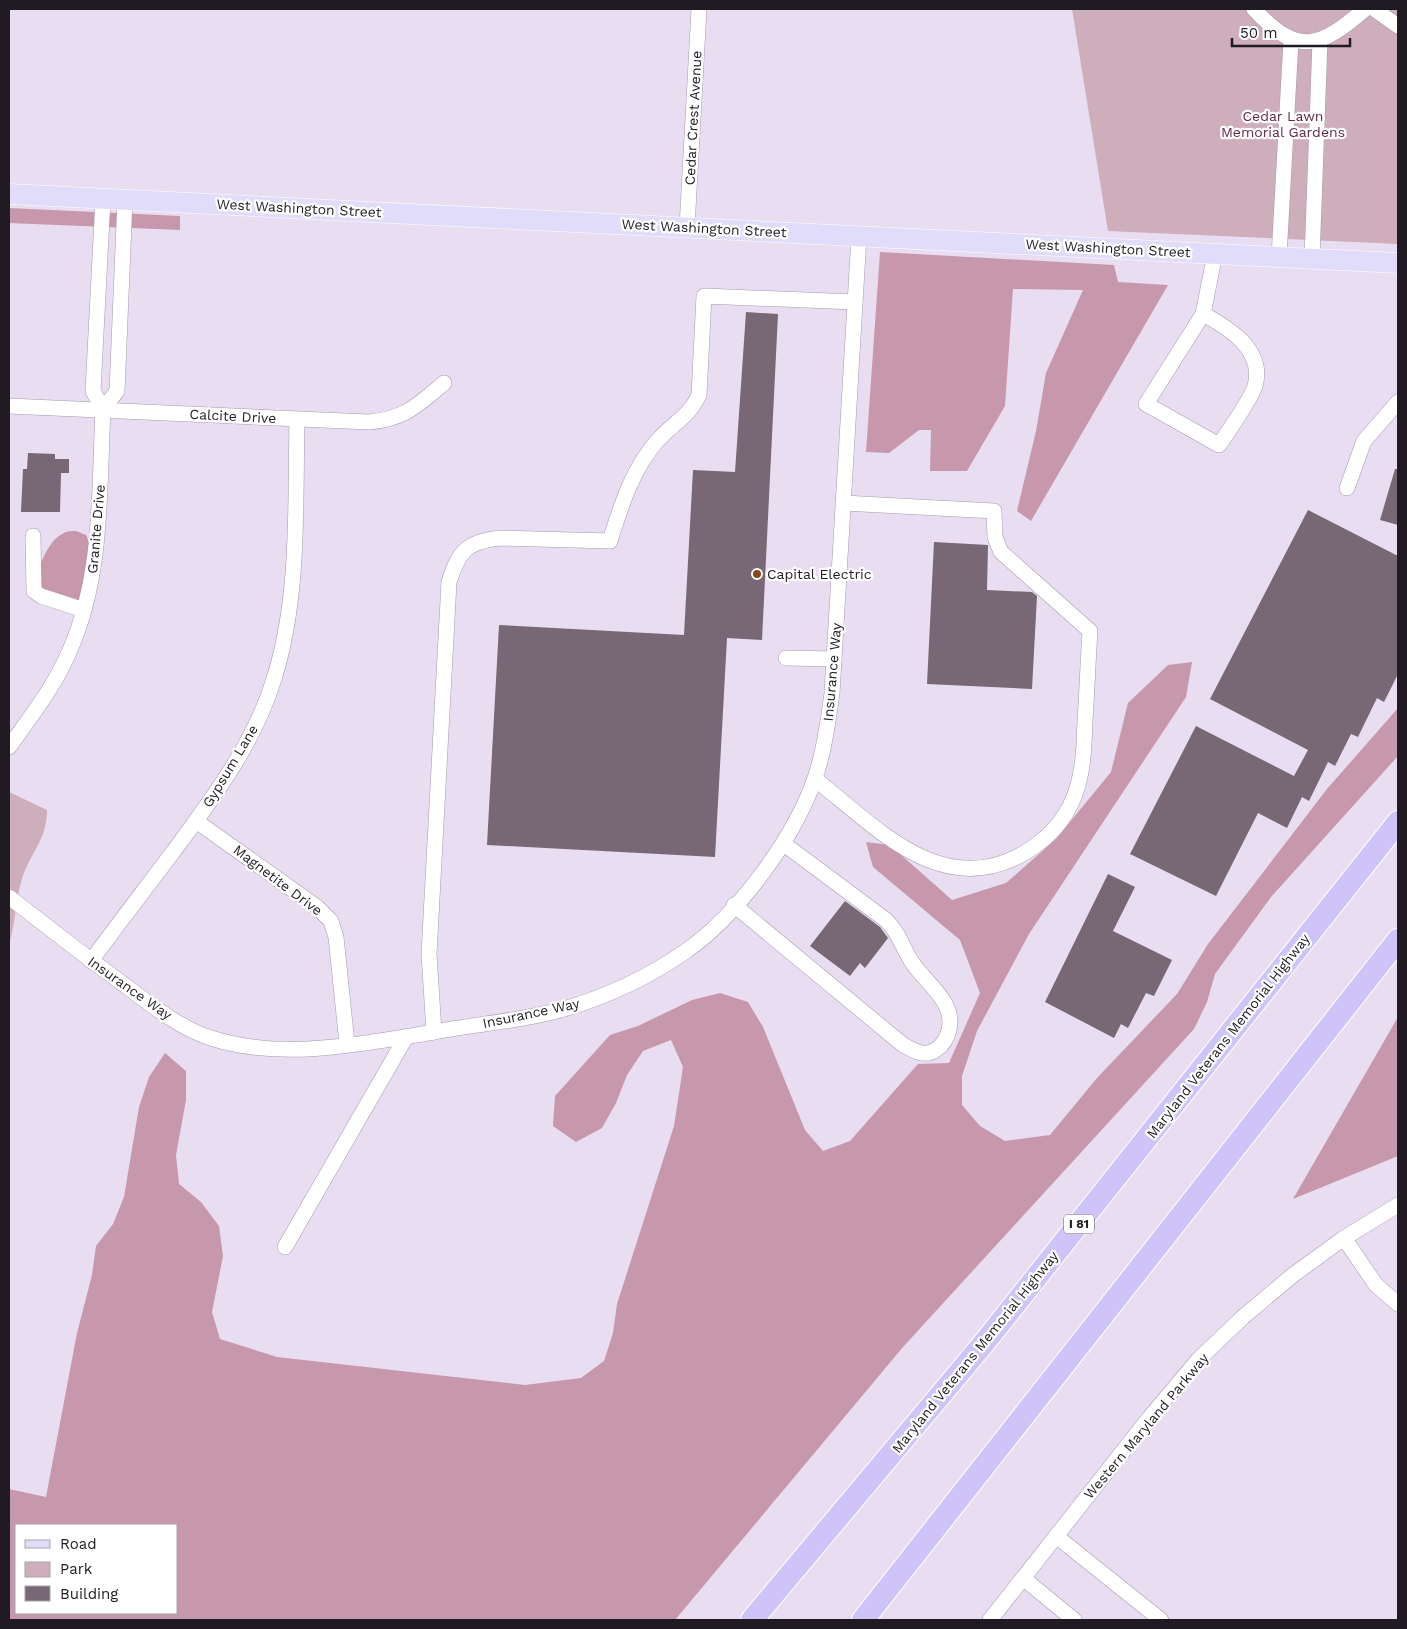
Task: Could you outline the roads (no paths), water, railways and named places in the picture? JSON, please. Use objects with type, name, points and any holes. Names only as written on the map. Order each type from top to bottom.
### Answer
[{"type":"highway","name":"Maryland Veterans Memorial Highway","points":[[752,1620],[984,1343],[1398,822]]},
{"type":"highway","points":[[863,1620],[1398,940]]},
{"type":"main road","name":"West Washington Street","points":[[9,194],[1398,263]]},
{"type":"street","name":"Cedar Crest Avenue","points":[[687,227],[699,9]]},
{"type":"street","points":[[1254,9],[1274,30],[1291,40],[1320,41],[1347,25],[1366,9]]},
{"type":"street","points":[[1374,9],[1398,26]]},
{"type":"street","points":[[1279,257],[1291,40]]},
{"type":"street","points":[[1312,259],[1320,41]]},
{"type":"street","name":"Granite Drive","points":[[9,747],[51,687],[70,652],[84,610],[97,544],[103,409],[93,391],[103,199]]},
{"type":"street","name":"Granite Drive","points":[[103,409],[116,391],[125,200]]},
{"type":"street","name":"Insurance Way","points":[[9,897],[159,1011],[209,1038],[260,1050],[312,1048],[406,1037],[521,1019],[563,1009],[606,995],[650,974],[689,949],[751,888],[784,844],[815,779],[826,732],[834,659],[859,236]]},
{"type":"street","points":[[1203,314],[1226,326],[1242,340],[1252,355],[1256,371],[1255,387],[1219,445],[1146,404],[1203,314],[1215,254]]},
{"type":"street","points":[[434,1032],[429,954],[449,582],[456,561],[467,546],[484,540],[500,538],[610,541],[633,476],[657,441],[693,408],[699,395],[704,296],[855,302]]},
{"type":"street","name":"Calcite Drive","points":[[9,406],[103,409],[297,420],[386,421],[410,412],[444,383]]},
{"type":"street","points":[[1347,488],[1364,441],[1398,402]]},
{"type":"street","name":"Gypsum Lane","points":[[91,961],[222,784],[251,735],[274,679],[293,585],[297,420]]},
{"type":"street","points":[[815,779],[893,841],[918,858],[945,867],[968,868],[992,866],[1017,857],[1039,844],[1058,827],[1070,807],[1082,768],[1090,631],[1001,552],[995,537],[994,511],[843,503]]},
{"type":"street","points":[[33,536],[34,591],[41,596],[84,610]]},
{"type":"street","points":[[786,658],[834,659]]},
{"type":"street","name":"Magnetite Drive","points":[[196,821],[301,895],[331,921],[336,937],[347,1044]]},
{"type":"street","points":[[734,905],[902,1044],[924,1054],[933,1052],[942,1046],[948,1036],[950,1014],[945,1002],[909,958],[896,930],[886,920],[784,844]]},
{"type":"street","points":[[285,1247],[406,1037]]},
{"type":"street","name":"Western Maryland Parkway","points":[[990,1620],[1150,1417],[1198,1360],[1243,1317],[1293,1275],[1344,1238],[1398,1204]]},
{"type":"street","points":[[1344,1238],[1376,1285],[1398,1304]]},
{"type":"street","points":[[1056,1536],[1161,1620]]},
{"type":"street","points":[[1023,1578],[1074,1620]]},
{"type":"place","name":"Capital Electric","points":[[757,574]]},
{"type":"park label","name":"Cedar Lawn Memorial Gardens","points":[[1283,124]]}]
